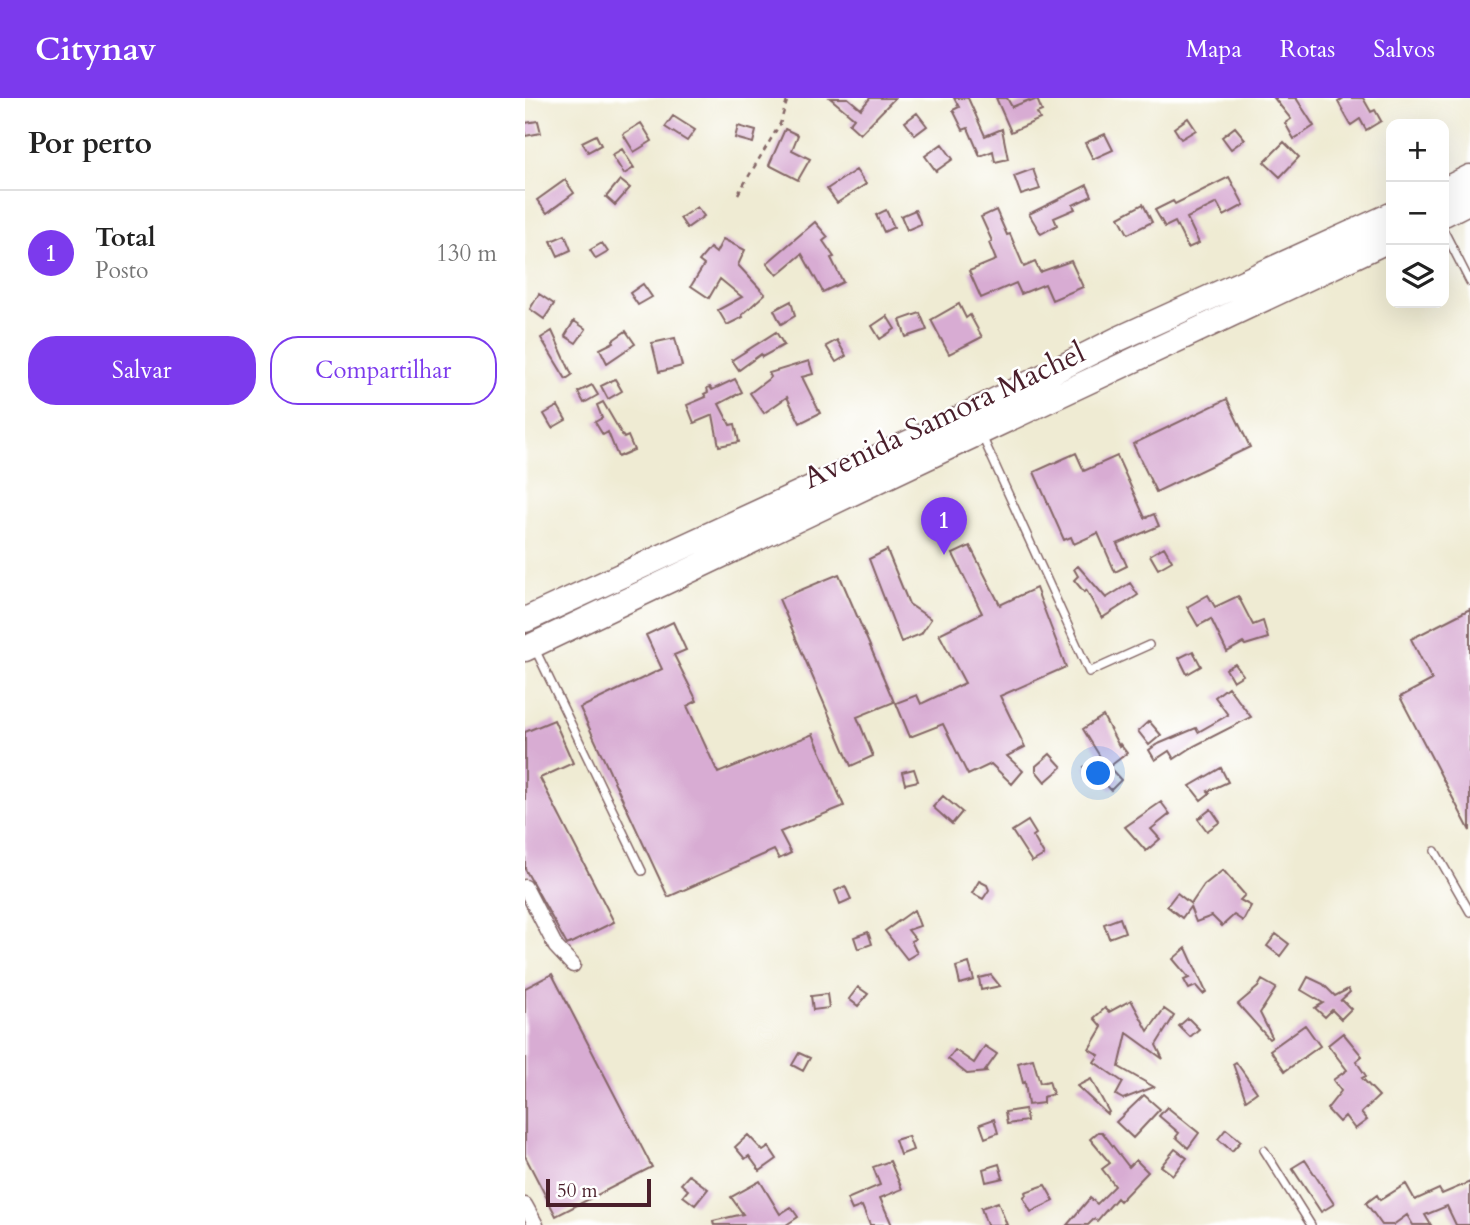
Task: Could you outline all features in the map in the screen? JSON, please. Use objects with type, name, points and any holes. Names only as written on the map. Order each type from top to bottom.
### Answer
[{"type":"highway","points":[[1449,188],[1470,177]]},
{"type":"highway","points":[[1449,212],[1470,201]]},
{"type":"highway","name":"Avenida Samora Machel","points":[[525,620],[934,431],[1116,340],[1386,217]]},
{"type":"highway","name":"Avenida Samora Machel","points":[[529,647],[1386,241]]},
{"type":"street","points":[[525,887],[556,947],[573,965]]},
{"type":"street","points":[[525,1205],[535,1225]]},
{"type":"lane","points":[[1449,241],[1470,282]]},
{"type":"lane","points":[[981,432],[1089,672],[1149,645]]},
{"type":"lane","points":[[529,647],[642,871]]},
{"type":"lane","points":[[1435,851],[1470,912]]},
{"type":"lane","points":[[1264,1150],[1311,1225]]},
{"type":"path","points":[[738,194],[780,124],[788,98]]},
{"type":"building","points":[[830,98],[848,98],[861,109],[870,98],[895,98],[860,134],[849,124],[854,118]]},
{"type":"building","points":[[954,98],[968,98],[985,136],[1002,129],[1008,159],[995,162],[993,151],[980,156],[968,128],[963,130],[953,110],[959,107]]},
{"type":"building","points":[[996,98],[1007,98],[1012,107],[1037,99],[1042,111],[1037,113],[1040,119],[1011,132]]},
{"type":"building","points":[[1274,98],[1296,98],[1314,126],[1294,139],[1285,123],[1291,119]]},
{"type":"building","points":[[1344,98],[1363,98],[1371,112],[1375,110],[1381,121],[1366,130],[1360,119],[1351,125],[1338,102]]},
{"type":"building","points":[[917,113],[927,126],[915,135],[905,122]]},
{"type":"building","points":[[673,116],[695,130],[687,141],[665,127]]},
{"type":"building","points":[[1188,118],[1196,130],[1181,139],[1174,128]]},
{"type":"building","points":[[538,121],[541,133],[525,136],[525,123]]},
{"type":"building","points":[[641,123],[652,141],[634,152],[623,134]]},
{"type":"building","points":[[738,126],[756,131],[753,143],[735,138]]},
{"type":"building","points":[[1235,127],[1245,139],[1231,149],[1222,137]]},
{"type":"building","points":[[785,129],[798,135],[792,150],[810,159],[798,180],[769,165]]},
{"type":"building","points":[[1105,134],[1113,150],[1093,159],[1085,143]]},
{"type":"building","points":[[596,135],[601,145],[588,152],[582,142]]},
{"type":"building","points":[[1284,142],[1299,157],[1280,177],[1264,162]]},
{"type":"building","points":[[942,144],[953,159],[936,171],[925,156]]},
{"type":"building","points":[[622,149],[634,168],[624,174],[612,155]]},
{"type":"building","points":[[1033,169],[1040,189],[1021,195],[1014,176]]},
{"type":"building","points":[[856,170],[866,184],[837,203],[827,189]]},
{"type":"building","points":[[1229,177],[1244,205],[1224,216],[1217,203],[1187,218],[1199,243],[1188,248],[1175,222],[1165,227],[1155,210],[1173,201],[1175,204]]},
{"type":"building","points":[[565,180],[574,193],[547,213],[537,200]]},
{"type":"building","points":[[620,180],[630,188],[615,205],[606,197]]},
{"type":"building","points":[[1087,185],[1092,196],[1073,205],[1075,209],[1054,218],[1057,225],[1041,234],[1029,214]]},
{"type":"building","points":[[1143,204],[1152,222],[1128,234],[1119,217]]},
{"type":"building","points":[[697,207],[704,216],[687,228],[680,218]]},
{"type":"building","points":[[886,210],[894,227],[884,232],[876,215]]},
{"type":"building","points":[[915,210],[921,224],[907,230],[901,216]]},
{"type":"building","points":[[996,210],[1024,267],[1035,262],[1040,272],[1071,261],[1083,287],[1052,300],[1045,284],[1021,294],[1016,283],[981,298],[969,271],[996,260],[989,243],[992,241],[981,217]]},
{"type":"building","points":[[815,222],[828,237],[823,241],[834,257],[831,258],[843,282],[823,292],[802,254],[777,275],[767,263]]},
{"type":"building","points":[[565,235],[571,250],[558,256],[551,241]]},
{"type":"building","points":[[723,239],[745,250],[738,265],[765,294],[742,315],[743,317],[727,325],[718,310],[742,297],[720,279],[709,298],[691,286],[704,265],[699,261],[710,248],[716,253]]},
{"type":"building","points":[[602,243],[608,252],[596,259],[590,250]]},
{"type":"building","points":[[643,284],[652,297],[638,305],[630,293]]},
{"type":"building","points":[[539,294],[554,304],[544,319],[530,309]]},
{"type":"building","points":[[791,301],[795,316],[781,324],[774,310]]},
{"type":"building","points":[[959,304],[966,318],[970,315],[982,337],[949,354],[931,320]]},
{"type":"building","points":[[920,313],[927,330],[906,337],[900,320]]},
{"type":"building","points":[[887,316],[895,329],[880,339],[872,326]]},
{"type":"building","points":[[574,321],[586,329],[576,343],[565,336]]},
{"type":"building","points":[[552,331],[572,375],[566,379],[541,338]]},
{"type":"building","points":[[626,331],[635,344],[607,363],[600,349],[614,342],[613,340]]},
{"type":"building","points":[[776,332],[784,345],[762,357],[761,354],[739,370],[732,360]]},
{"type":"building","points":[[675,338],[682,366],[659,372],[652,343]]},
{"type":"building","points":[[837,340],[846,356],[836,362],[826,346]]},
{"type":"building","points":[[809,361],[813,374],[802,377],[820,413],[800,423],[787,397],[764,413],[750,393],[771,377],[769,373]]},
{"type":"building","points":[[615,379],[622,391],[608,399],[601,386]]},
{"type":"building","points":[[735,379],[742,392],[719,404],[730,425],[735,424],[739,442],[719,446],[713,415],[694,423],[687,405],[706,397],[704,394],[708,392],[707,388],[712,390]]},
{"type":"building","points":[[592,385],[598,395],[584,403],[578,392]]},
{"type":"building","points":[[1227,399],[1250,447],[1156,492],[1133,444]]},
{"type":"building","points":[[603,402],[624,438],[628,436],[634,450],[618,457],[608,432],[603,435],[595,422],[602,418],[597,405]]},
{"type":"building","points":[[558,406],[566,420],[552,428],[544,414]]},
{"type":"building","points":[[1076,453],[1084,471],[1117,456],[1145,518],[1154,514],[1159,526],[1117,544],[1127,566],[1115,572],[1098,533],[1074,544],[1071,537],[1064,540],[1034,472]]},
{"type":"building","points":[[970,546],[1000,605],[1036,588],[1066,667],[1000,696],[1025,747],[1007,756],[1023,771],[1012,784],[991,764],[968,775],[943,724],[910,737],[896,703],[917,695],[921,704],[965,683],[939,634],[982,613],[953,554]]},
{"type":"building","points":[[1164,547],[1172,561],[1158,569],[1150,555]]},
{"type":"building","points":[[887,550],[909,604],[931,619],[921,634],[901,642],[869,559]]},
{"type":"building","points":[[1078,566],[1106,598],[1130,583],[1138,595],[1102,618],[1086,590],[1084,592],[1074,580],[1078,576],[1074,569]]},
{"type":"building","points":[[839,574],[894,702],[857,717],[873,756],[851,766],[779,599]]},
{"type":"building","points":[[1208,595],[1215,607],[1238,596],[1253,625],[1263,621],[1268,638],[1245,645],[1243,643],[1227,652],[1211,619],[1198,626],[1187,607]]},
{"type":"building","points":[[1470,609],[1470,831],[1400,697],[1432,680],[1411,639]]},
{"type":"building","points":[[673,622],[686,650],[674,655],[697,701],[687,706],[718,773],[813,734],[844,806],[780,832],[791,853],[779,859],[774,850],[668,897],[580,708],[662,669],[646,635]]},
{"type":"building","points":[[1193,651],[1201,666],[1187,674],[1179,658]]},
{"type":"building","points":[[1235,664],[1243,675],[1233,681],[1226,669]]},
{"type":"building","points":[[1228,687],[1251,717],[1174,759],[1169,751],[1155,760],[1149,750],[1156,745],[1196,728],[1198,732],[1228,715],[1215,697]]},
{"type":"building","points":[[1103,716],[1119,746],[1120,744],[1127,753],[1109,767],[1121,780],[1111,790],[1096,774],[1090,777],[1084,767],[1101,758],[1083,729]]},
{"type":"building","points":[[554,720],[573,763],[540,778],[614,922],[567,945],[525,869],[525,732]]},
{"type":"building","points":[[1149,721],[1161,735],[1149,745],[1138,731]]},
{"type":"building","points":[[1050,754],[1062,767],[1045,782],[1036,771],[1036,766]]},
{"type":"building","points":[[1221,768],[1228,782],[1208,791],[1210,793],[1201,800],[1190,786]]},
{"type":"building","points":[[914,769],[918,781],[905,784],[902,772]]},
{"type":"building","points":[[943,796],[962,812],[952,824],[933,807]]},
{"type":"building","points":[[1161,802],[1170,814],[1151,829],[1160,839],[1146,851],[1125,827]]},
{"type":"building","points":[[1211,809],[1220,822],[1207,831],[1198,819]]},
{"type":"building","points":[[1028,821],[1044,855],[1032,862],[1012,831]]},
{"type":"building","points":[[1223,870],[1245,895],[1240,900],[1251,906],[1243,921],[1234,915],[1222,926],[1212,916],[1196,922],[1190,907],[1182,918],[1167,906],[1177,893],[1191,904],[1204,885]]},
{"type":"building","points":[[979,881],[987,885],[989,890],[983,899],[972,893]]},
{"type":"building","points":[[845,886],[851,899],[840,904],[835,891]]},
{"type":"building","points":[[914,910],[920,926],[908,930],[915,939],[911,941],[917,953],[907,959],[885,931]]},
{"type":"building","points":[[1120,918],[1125,932],[1109,938],[1104,924]]},
{"type":"building","points":[[868,932],[872,944],[858,949],[854,937]]},
{"type":"building","points":[[1276,934],[1289,944],[1280,956],[1267,946]]},
{"type":"building","points":[[1186,948],[1206,992],[1203,994],[1196,986],[1189,989],[1184,980],[1189,978],[1173,959]]},
{"type":"building","points":[[969,963],[974,980],[960,984],[956,967]]},
{"type":"building","points":[[552,974],[652,1167],[556,1216],[525,1156],[525,988]]},
{"type":"building","points":[[991,975],[1000,986],[981,990],[979,978]]},
{"type":"building","points":[[1308,977],[1323,984],[1335,996],[1348,989],[1350,992],[1340,1001],[1351,1009],[1341,1019],[1332,1010],[1325,1017],[1315,1008],[1323,1003],[1301,990]]},
{"type":"building","points":[[1262,980],[1276,988],[1260,1013],[1272,1037],[1269,1039],[1238,1004],[1258,987]]},
{"type":"building","points":[[858,987],[868,994],[858,1006],[849,999]]},
{"type":"building","points":[[827,994],[829,1008],[813,1010],[811,996]]},
{"type":"building","points":[[1131,1000],[1148,1031],[1164,1009],[1174,1016],[1156,1045],[1163,1059],[1127,1033],[1119,1067],[1154,1087],[1123,1099],[1116,1095],[1123,1082],[1094,1062],[1099,1055],[1089,1049],[1102,1027],[1094,1018],[1105,1008],[1109,1012]]},
{"type":"building","points":[[1188,1018],[1199,1029],[1190,1037],[1179,1026]]},
{"type":"building","points":[[1305,1025],[1320,1046],[1285,1071],[1270,1050]]},
{"type":"building","points":[[1343,1033],[1362,1056],[1356,1061],[1366,1076],[1362,1078],[1379,1096],[1361,1113],[1367,1120],[1355,1129],[1345,1116],[1339,1122],[1327,1109],[1341,1091],[1333,1080],[1347,1070],[1328,1045]]},
{"type":"building","points":[[985,1046],[997,1054],[985,1071],[988,1072],[967,1074],[948,1059],[955,1050],[974,1063]]},
{"type":"building","points":[[799,1053],[810,1058],[803,1071],[792,1065]]},
{"type":"building","points":[[1033,1059],[1040,1083],[1049,1081],[1053,1094],[1043,1097],[1043,1103],[1028,1105],[1025,1082],[1023,1083],[1018,1063]]},
{"type":"building","points":[[1236,1062],[1257,1092],[1246,1100],[1233,1064]]},
{"type":"building","points":[[1091,1079],[1109,1112],[1107,1114],[1077,1086]]},
{"type":"building","points":[[1144,1095],[1160,1109],[1133,1138],[1116,1122]]},
{"type":"building","points":[[1167,1107],[1199,1133],[1188,1148],[1176,1137],[1179,1133],[1159,1116]]},
{"type":"building","points":[[1025,1109],[1027,1121],[1007,1124],[1005,1112]]},
{"type":"building","points":[[994,1119],[998,1133],[985,1138],[980,1124]]},
{"type":"building","points":[[1226,1129],[1241,1141],[1232,1151],[1218,1139]]},
{"type":"building","points":[[1102,1132],[1129,1167],[1136,1160],[1148,1172],[1120,1201],[1117,1198],[1097,1221],[1094,1219],[1088,1225],[1067,1225],[1090,1198],[1097,1204],[1115,1186],[1102,1169],[1110,1163],[1090,1139]]},
{"type":"building","points":[[748,1135],[763,1151],[769,1147],[777,1159],[760,1171],[749,1156],[745,1159],[735,1147]]},
{"type":"building","points":[[908,1136],[913,1150],[900,1155],[895,1140]]},
{"type":"building","points":[[1175,1149],[1187,1158],[1173,1175],[1161,1166]]},
{"type":"building","points":[[1305,1160],[1334,1204],[1321,1212],[1292,1168]]},
{"type":"building","points":[[890,1161],[902,1189],[880,1198],[892,1225],[870,1225],[862,1206],[852,1210],[847,1199],[880,1185],[873,1167]]},
{"type":"building","points":[[999,1164],[1003,1178],[986,1182],[983,1169]]},
{"type":"building","points":[[689,1175],[708,1189],[695,1205],[683,1196],[688,1190],[681,1184]]},
{"type":"building","points":[[760,1181],[780,1214],[791,1207],[798,1217],[786,1225],[714,1225],[713,1221],[743,1214],[731,1197]]},
{"type":"building","points":[[1470,1182],[1470,1225],[1456,1225],[1447,1206],[1425,1215],[1431,1225],[1413,1225],[1407,1215],[1393,1225],[1382,1225],[1366,1203],[1377,1195],[1380,1200],[1406,1184],[1415,1200],[1439,1189],[1442,1194]]},
{"type":"building","points":[[1045,1185],[1054,1201],[1031,1212],[1023,1197],[1025,1192]]},
{"type":"building","points":[[998,1202],[1007,1225],[987,1225],[981,1208]]},
{"type":"place","name":"Total","points":[[944,555]]}]
